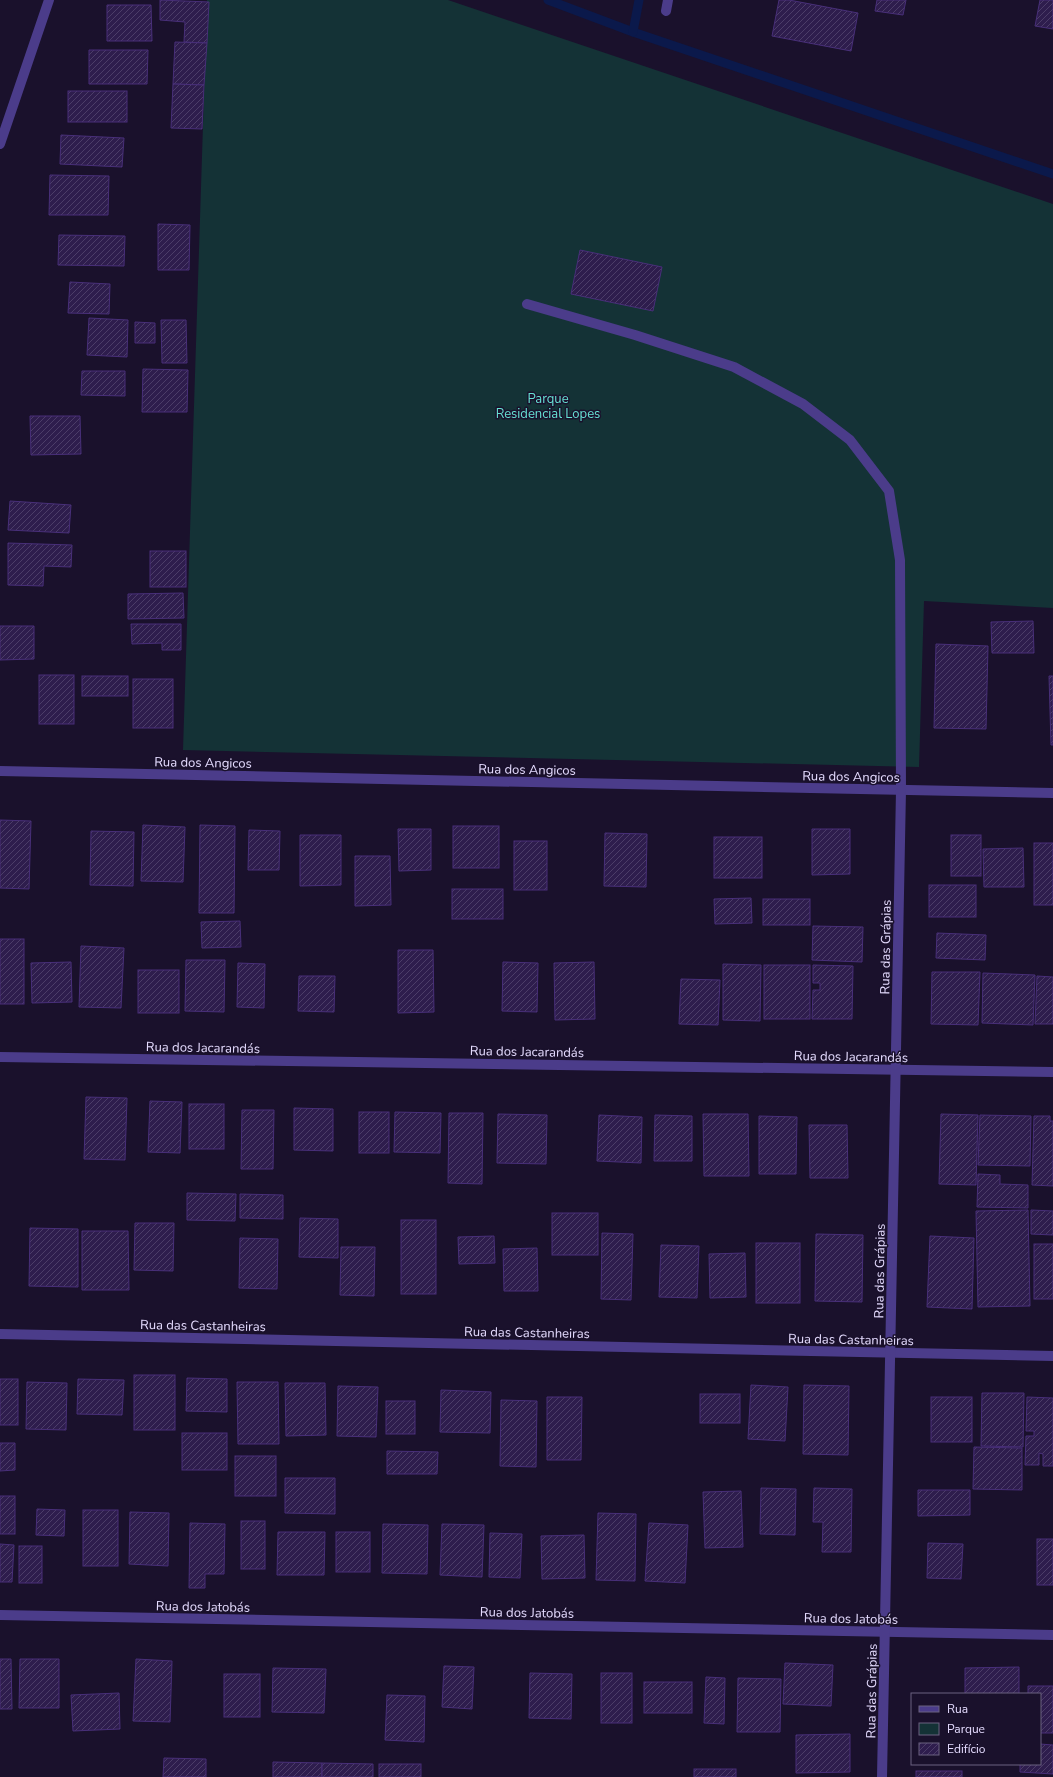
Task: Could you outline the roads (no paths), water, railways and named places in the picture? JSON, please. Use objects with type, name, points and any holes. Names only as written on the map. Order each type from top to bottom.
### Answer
[{"type":"street","points":[[0,144],[49,0]]},
{"type":"street","points":[[666,11],[668,0]]},
{"type":"street","name":"Rua das Grápias","points":[[527,304],[635,335],[734,367],[803,404],[850,440],[889,491],[900,560],[901,790],[882,1777]]},
{"type":"street","name":"Rua dos Angicos","points":[[0,771],[1053,793]]},
{"type":"street","name":"Rua dos Jacarandás","points":[[0,1057],[1053,1072]]},
{"type":"street","name":"Rua das Castanheiras","points":[[0,1334],[1053,1356]]},
{"type":"street","name":"Rua dos Jatobás","points":[[0,1615],[1053,1635]]},
{"type":"waterway","points":[[548,0],[633,32],[1053,174]]},
{"type":"waterway","points":[[633,32],[639,0]]},
{"type":"park label","name":"Parque Residencial Lopes","points":[[548,406]]}]
